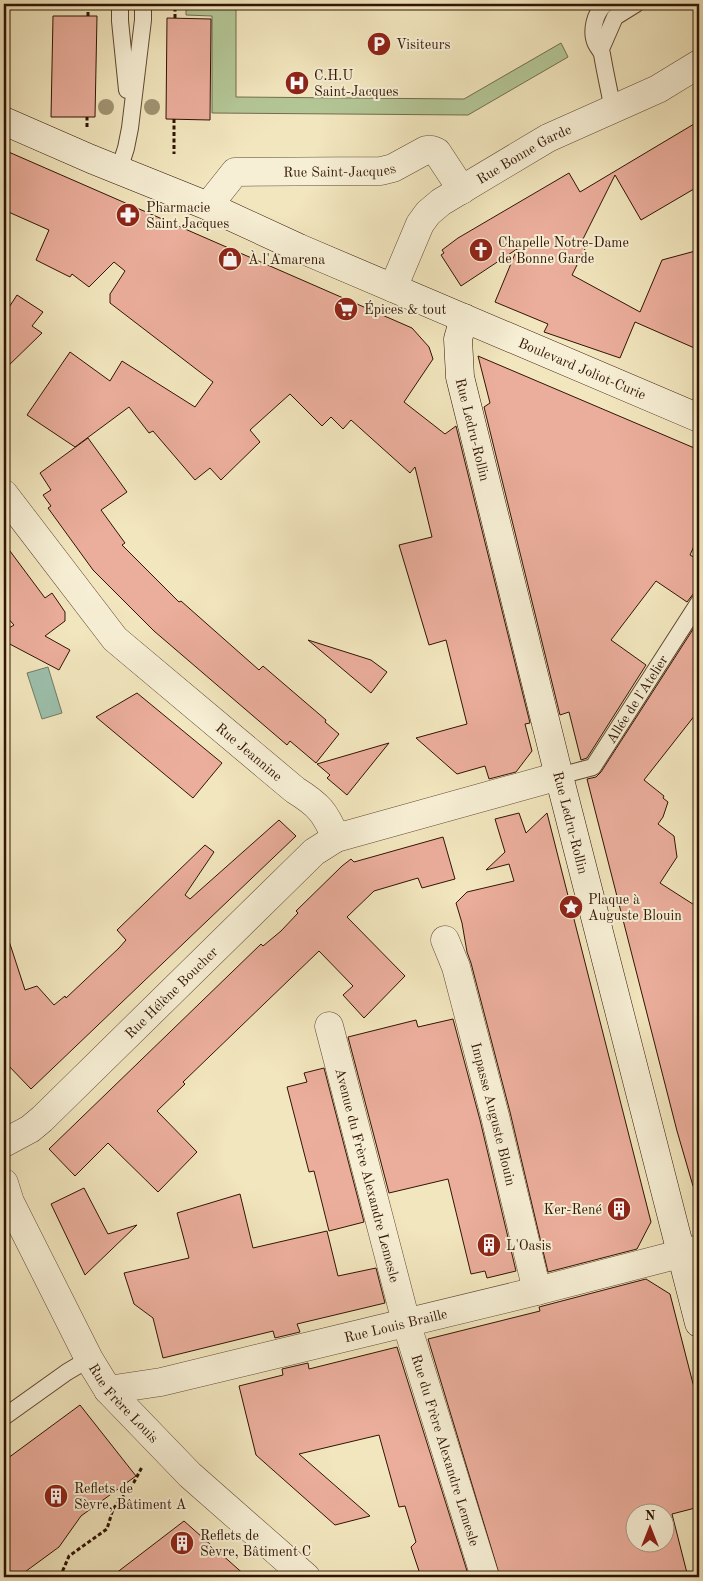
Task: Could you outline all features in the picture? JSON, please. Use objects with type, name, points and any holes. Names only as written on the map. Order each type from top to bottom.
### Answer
[{"type":"street","name":"Rue Bonne Garde","points":[[393,288],[420,224],[428,213],[441,202],[548,138],[658,89],[699,64]]},
{"type":"street","points":[[4,121],[208,206],[299,248],[464,318]]},
{"type":"street","name":"Rue Saint-Jacques","points":[[208,206],[235,172],[380,171],[393,168],[426,150],[437,152],[462,190]]},
{"type":"street","name":"Boulevard Joliot-Curie","points":[[464,318],[699,418]]},
{"type":"street","name":"Rue Ledru-Rollin","points":[[464,318],[458,339],[460,377],[559,776],[690,1251],[699,1323]]},
{"type":"street","name":"Rue Jeannine","points":[[4,494],[115,639],[295,790],[314,802],[327,817],[336,838]]},
{"type":"street","points":[[336,838],[559,776]]},
{"type":"street","name":"Rue Hélène Boucher","points":[[4,1143],[30,1129],[42,1119],[314,852],[336,838]]},
{"type":"street","name":"Impasse Auguste Blouin","points":[[445,940],[456,967],[538,1291]]},
{"type":"street","name":"Avenue du Frère Alexandre Lemesle","points":[[329,1026],[406,1322]]},
{"type":"street","name":"Rue Frère Louis","points":[[4,1183],[10,1202],[88,1359],[108,1390],[190,1475],[306,1577]]},
{"type":"street","name":"Rue Louis Braille","points":[[108,1390],[161,1382],[538,1291],[690,1251]]},
{"type":"street","name":"Rue du Frère Alexandre Lemesle","points":[[406,1322],[485,1577]]},
{"type":"lane","points":[[120,4],[130,117]]},
{"type":"lane","points":[[119,170],[126,148],[143,20],[143,4]]},
{"type":"lane","points":[[605,4],[599,9],[594,24],[594,41],[601,50],[613,108]]},
{"type":"lane","points":[[601,50],[615,17],[636,4]]},
{"type":"lane","name":"Allée de l'Atelier","points":[[559,776],[593,767],[699,602]]},
{"type":"lane","points":[[4,1417],[88,1359]]},
{"type":"path","points":[[88,4],[88,16]]},
{"type":"path","points":[[175,4],[175,18]]},
{"type":"path","points":[[174,119],[174,154]]},
{"type":"path","points":[[60,1577],[69,1556],[107,1529],[113,1509],[133,1484],[143,1465]]},
{"type":"shaded area","points":[[186,4],[236,4],[236,97],[464,99],[561,43],[568,57],[468,115],[212,113],[212,16],[186,15]]},
{"type":"shaded area","points":[[48,667],[62,713],[42,719],[27,673]]},
{"type":"building","points":[[53,16],[97,16],[95,117],[51,117]]},
{"type":"building","points":[[167,18],[211,19],[210,120],[166,119]]},
{"type":"building","points":[[699,121],[699,186],[641,220],[615,175],[582,241],[587,245],[572,275],[640,312],[662,260],[699,250],[699,350],[635,322],[620,358],[544,332],[548,324],[495,302],[517,249],[461,286],[441,255],[444,253],[442,250],[458,238],[569,173],[580,192]]},
{"type":"building","points":[[4,150],[412,328],[429,347],[433,359],[404,402],[445,434],[456,426],[530,723],[525,724],[532,751],[516,772],[489,779],[485,766],[457,774],[416,738],[467,724],[446,640],[429,645],[399,545],[432,537],[415,467],[410,473],[351,420],[343,429],[331,417],[322,426],[290,394],[250,430],[260,442],[221,480],[210,468],[195,480],[153,431],[149,433],[129,407],[75,447],[27,415],[70,352],[110,381],[122,361],[195,407],[213,382],[110,303],[110,294],[125,271],[114,262],[89,287],[72,274],[70,277],[36,260],[49,230],[4,210]]},
{"type":"building","points":[[17,295],[43,312],[32,326],[42,333],[4,370],[4,315]]},
{"type":"building","points":[[478,356],[699,450],[699,535],[690,555],[699,560],[699,592],[694,593],[687,602],[656,581],[611,640],[646,665],[587,758],[581,760],[569,712],[560,715],[484,407],[490,403]]},
{"type":"building","points":[[88,438],[127,492],[101,510],[125,543],[122,545],[179,602],[181,601],[259,670],[263,666],[326,720],[325,722],[339,734],[316,763],[290,741],[287,745],[154,631],[93,570],[48,508],[51,506],[43,495],[51,490],[40,473]]},
{"type":"building","points":[[4,543],[45,598],[52,593],[65,612],[65,621],[45,636],[70,650],[59,670],[4,641],[4,631],[14,625],[4,614]]},
{"type":"building","points":[[699,620],[699,710],[644,780],[664,796],[663,798],[668,802],[663,817],[658,824],[674,836],[677,857],[660,883],[699,908],[699,1185],[693,1186],[677,1131],[587,779],[596,777],[601,772]]},
{"type":"building","points":[[308,640],[371,660],[387,672],[371,693]]},
{"type":"building","points":[[137,693],[222,763],[193,798],[96,717]]},
{"type":"building","points":[[389,743],[347,795],[327,778],[330,775],[317,764]]},
{"type":"building","points":[[519,813],[526,833],[547,813],[651,1222],[637,1249],[548,1272],[510,1112],[467,952],[456,903],[467,892],[514,881],[509,864],[486,870],[505,852],[495,819]]},
{"type":"building","points":[[279,820],[296,836],[31,1089],[4,1061],[4,942],[9,941],[25,990],[37,986],[54,1005],[65,996],[66,998],[119,948],[126,940],[117,930],[205,845],[214,852],[185,895],[190,899]]},
{"type":"building","points":[[443,837],[455,879],[422,888],[418,878],[374,891],[347,917],[405,976],[364,1018],[343,995],[353,986],[319,951],[183,1082],[185,1084],[157,1111],[197,1152],[158,1192],[108,1143],[75,1176],[49,1149],[261,944],[263,946],[281,931],[298,913],[296,911],[342,866],[351,859],[354,862]]},
{"type":"building","points":[[453,1019],[480,1120],[516,1271],[487,1278],[485,1271],[471,1274],[448,1179],[389,1193],[348,1037],[416,1020],[418,1027]]},
{"type":"building","points":[[324,1068],[364,1222],[329,1231],[314,1171],[309,1172],[287,1087],[307,1082],[304,1073]]},
{"type":"building","points":[[84,1188],[108,1234],[137,1225],[85,1275],[51,1204]]},
{"type":"building","points":[[240,1194],[253,1248],[327,1231],[338,1276],[376,1268],[385,1303],[297,1324],[300,1332],[275,1338],[273,1331],[163,1358],[153,1318],[134,1304],[124,1273],[189,1258],[177,1213]]},
{"type":"building","points":[[646,1279],[670,1294],[699,1407],[699,1507],[676,1513],[676,1504],[626,1504],[626,1554],[676,1554],[676,1530],[688,1577],[500,1577],[428,1339],[540,1311],[539,1307]]},
{"type":"building","points":[[397,1347],[468,1574],[457,1577],[421,1577],[411,1547],[416,1542],[405,1506],[399,1507],[379,1435],[299,1454],[370,1516],[335,1525],[256,1455],[239,1386],[283,1375],[282,1369],[308,1363],[309,1369]]},
{"type":"building","name":"Reflets de Sèvre, Bâtiment A","points":[[80,1405],[136,1476],[81,1516],[59,1547],[18,1577],[4,1577],[4,1461]]},
{"type":"building","name":"Reflets de Sèvre, Bâtiment C","points":[[184,1521],[247,1577],[111,1577]]},
{"type":"place","name":"Visiteurs","points":[[379,44]]},
{"type":"place","name":"C.H.U Saint-Jacques","points":[[297,83]]},
{"type":"place","name":"Pharmacie Saint Jacques","points":[[128,215]]},
{"type":"place","name":"Chapelle Notre-Dame de Bonne Garde","points":[[481,250]]},
{"type":"place","name":"À l'Amarena","points":[[230,259]]},
{"type":"place","name":"Épices & tout","points":[[346,309]]},
{"type":"place","name":"Plaque à Auguste Blouin","points":[[571,907]]},
{"type":"place","name":"Ker-René","points":[[619,1209]]},
{"type":"place","name":"L'Oasis","points":[[489,1245]]},
{"type":"place","name":"Reflets de Sèvre, Bâtiment A","points":[[56,1496]]},
{"type":"place","name":"Reflets de Sèvre, Bâtiment C","points":[[182,1543]]}]
